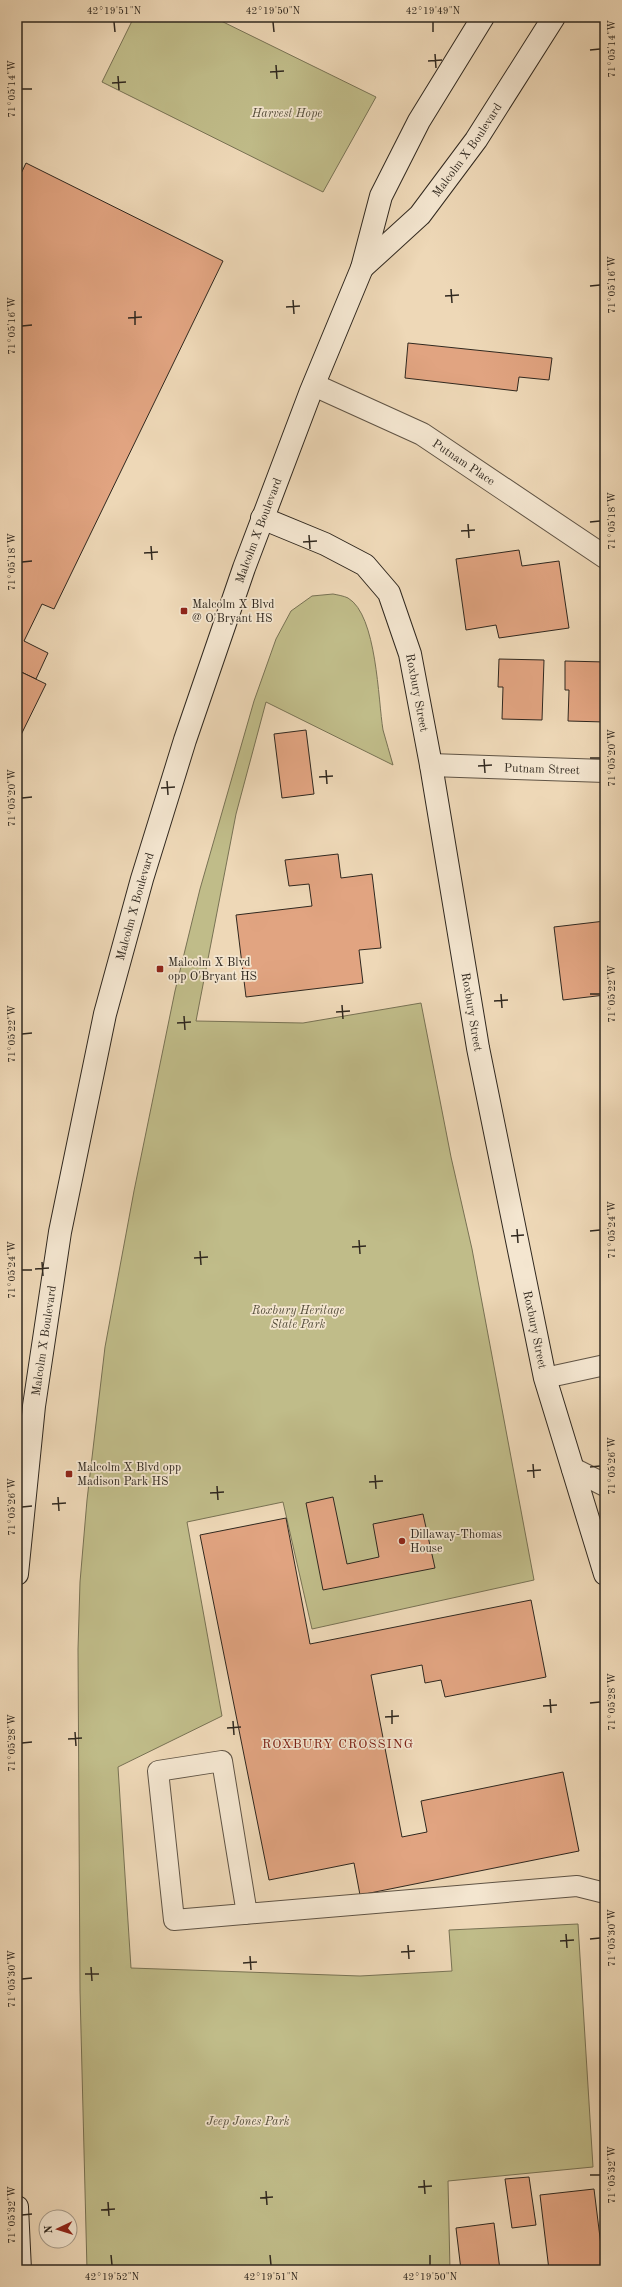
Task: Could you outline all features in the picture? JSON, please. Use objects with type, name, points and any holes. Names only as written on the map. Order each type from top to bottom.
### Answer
[{"type":"main road","name":"Malcolm X Boulevard","points":[[17,1574],[34,1406],[45,1325],[70,1177],[105,1014],[142,879],[185,740],[262,518],[362,268],[381,196],[419,121],[483,17]]},
{"type":"main road","name":"Malcolm X Boulevard","points":[[362,268],[420,215],[476,140],[554,17]]},
{"type":"main road","name":"Putnam Place","points":[[314,385],[422,434],[605,557]]},
{"type":"main road","name":"Roxbury Street","points":[[262,518],[347,555],[364,565],[389,593],[410,654],[431,765],[478,1048],[545,1378],[605,1574]]},
{"type":"main road","name":"Putnam Street","points":[[431,765],[605,771]]},
{"type":"main road","points":[[573,1469],[605,1485]]},
{"type":"main road","points":[[17,2206],[20,2270]]},
{"type":"lane","points":[[545,1378],[605,1365]]},
{"type":"lane","points":[[247,1914],[222,1761],[158,1771],[174,1920],[247,1914],[577,1886],[605,1893]]},
{"type":"green space","name":"Harvest Hope","points":[[134,17],[213,17],[376,97],[323,192],[102,82]]},
{"type":"green space","name":"Roxbury Heritage State Park","points":[[333,594],[348,598],[358,607],[365,622],[374,659],[383,730],[393,765],[266,702],[236,814],[196,1021],[303,1023],[421,1003],[451,1157],[472,1249],[534,1580],[312,1629],[283,1502],[187,1522],[222,1716],[118,1767],[131,1968],[360,1976],[452,1971],[449,1930],[578,1924],[593,2167],[448,2181],[450,2270],[87,2270],[80,1991],[78,1649],[80,1582],[87,1500],[105,1347],[134,1191],[175,991],[200,889],[254,701],[276,639],[291,611],[312,596]]},
{"type":"building","points":[[26,163],[223,261],[54,609],[42,604],[24,641],[48,653],[36,679],[17,670],[17,182]]},
{"type":"building","points":[[408,343],[552,358],[549,380],[519,377],[517,391],[405,378]]},
{"type":"building","points":[[519,550],[522,566],[559,561],[569,628],[499,638],[496,625],[466,630],[456,559]]},
{"type":"building","points":[[499,659],[544,660],[542,720],[502,719],[503,687],[498,687]]},
{"type":"building","points":[[565,661],[605,662],[605,722],[568,721],[569,690],[565,690]]},
{"type":"building","points":[[17,670],[46,684],[17,743]]},
{"type":"building","points":[[306,730],[314,794],[282,798],[274,734]]},
{"type":"building","points":[[338,854],[341,878],[372,874],[381,948],[359,950],[363,983],[246,997],[236,915],[312,906],[309,884],[289,886],[285,860]]},
{"type":"building","points":[[605,921],[605,995],[563,1000],[554,927]]},
{"type":"building","name":"Dillaway-Thomas House","points":[[333,1497],[347,1564],[379,1557],[373,1524],[423,1514],[435,1568],[323,1590],[306,1503]]},
{"type":"building","points":[[286,1518],[310,1644],[531,1600],[546,1677],[445,1697],[441,1680],[425,1683],[422,1665],[371,1675],[402,1837],[427,1832],[421,1801],[563,1772],[579,1851],[360,1895],[354,1863],[269,1880],[200,1535]]},
{"type":"building","points":[[529,2177],[536,2225],[512,2228],[505,2179]]},
{"type":"building","points":[[594,2189],[604,2270],[549,2270],[540,2195]]},
{"type":"building","points":[[494,2223],[500,2270],[461,2270],[456,2228]]},
{"type":"place","name":"Malcolm X Blvd @ O'Bryant HS","points":[[184,611]]},
{"type":"place","name":"Malcolm X Blvd opp O'Bryant HS","points":[[160,969]]},
{"type":"place","name":"Malcolm X Blvd opp Madison Park HS","points":[[69,1474]]},
{"type":"place","name":"Dillaway-Thomas House","points":[[402,1541]]},
{"type":"district","name":"ROXBURY CROSSING","points":[[338,1743]]},
{"type":"park label","name":"Jeep Jones Park","points":[[248,2121]]}]
